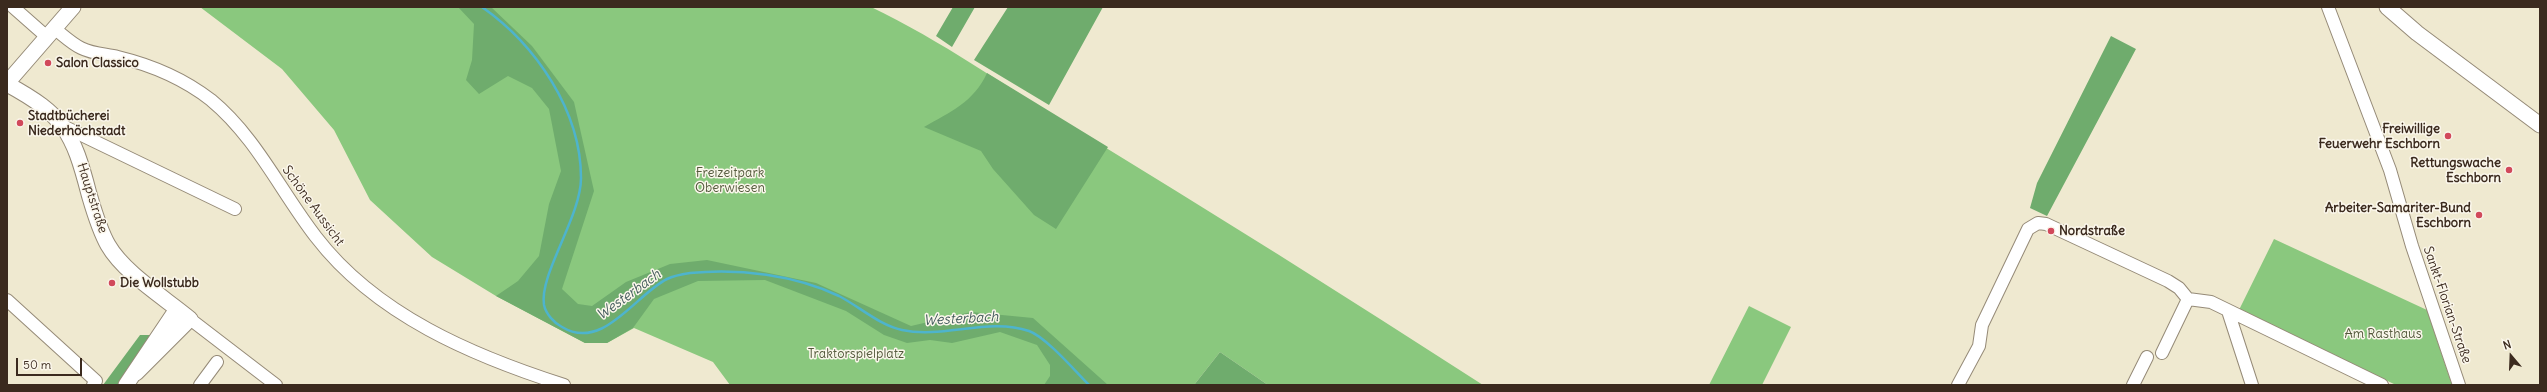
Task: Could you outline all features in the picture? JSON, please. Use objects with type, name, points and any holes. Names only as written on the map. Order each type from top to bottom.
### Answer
[{"type":"main road","points":[[7,84],[73,7]]},
{"type":"main road","points":[[2387,7],[2417,33],[2540,125]]},
{"type":"main road","name":"Hauptstraße","points":[[7,84],[42,104],[65,127],[81,163],[97,220],[108,246],[120,261],[190,319]]},
{"type":"main road","points":[[136,373],[177,309]]},
{"type":"main road","points":[[126,385],[190,319]]},
{"type":"street","name":"Schöne Aussicht","points":[[13,7],[51,33],[80,47],[95,54],[153,67],[209,99],[232,118],[264,160],[316,237],[343,269],[380,300],[415,322],[456,342],[506,365],[564,385]]},
{"type":"street","name":"Sankt-Florian-Straße","points":[[2328,7],[2390,170],[2412,246],[2459,385]]},
{"type":"street","points":[[65,127],[235,209]]},
{"type":"street","points":[[1958,385],[1979,346],[1982,325],[2025,236],[2031,227],[2038,223],[2046,224],[2173,284],[2188,299],[2210,302],[2382,385]]},
{"type":"street","points":[[2162,353],[2188,299]]},
{"type":"street","points":[[7,300],[96,381],[93,385]]},
{"type":"street","points":[[2228,311],[2252,385]]},
{"type":"street","name":"Hauptstraße","points":[[190,319],[276,385]]},
{"type":"street","points":[[2133,385],[2147,357]]},
{"type":"street","points":[[200,385],[217,362]]},
{"type":"green space","name":"Freizeitpark Oberwiesen","points":[[200,7],[871,7],[923,34],[973,64],[1278,254],[1483,385],[1268,385],[1220,352],[1194,385],[730,385],[713,362],[634,328],[607,343],[585,343],[496,296],[432,257],[370,200],[334,130],[282,69]]},
{"type":"green space","points":[[458,7],[491,7],[532,46],[574,102],[594,191],[562,289],[578,304],[592,306],[626,282],[670,264],[707,260],[816,283],[911,326],[971,312],[1033,318],[1108,385],[1044,385],[1050,376],[1050,365],[1037,345],[1000,332],[952,343],[930,340],[907,343],[884,335],[846,311],[765,280],[698,281],[654,299],[633,328],[607,343],[585,343],[496,296],[518,281],[539,256],[549,204],[561,171],[549,109],[532,88],[508,76],[479,94],[466,80],[472,60],[474,24]]},
{"type":"green space","points":[[953,7],[975,7],[952,47],[936,36]]},
{"type":"green space","points":[[1008,7],[1103,7],[1049,105],[974,60]]},
{"type":"green space","points":[[2111,36],[2136,49],[2047,216],[2030,208],[2037,183]]},
{"type":"green space","points":[[987,73],[1108,147],[1056,229],[1034,215],[993,169],[981,151],[924,127],[952,111],[968,99],[982,83]]},
{"type":"green space","name":"Am Rasthaus","points":[[2274,239],[2427,310],[2452,385],[2396,385],[2239,310]]},
{"type":"green space","points":[[1749,306],[1791,327],[1762,385],[1709,385]]},
{"type":"green space","points":[[140,335],[151,335],[118,385],[103,385]]},
{"type":"green space","points":[[1220,352],[1268,385],[1194,385]]},
{"type":"waterway","name":"Westerbach","points":[[482,7],[520,40],[537,60],[552,82],[564,104],[573,128],[579,153],[581,178],[579,193],[575,210],[554,261],[544,292],[544,305],[547,312],[553,321],[562,327],[577,333],[591,332],[605,327],[618,318],[655,286],[675,276],[690,273],[709,272],[766,275],[785,278],[822,289],[847,300],[877,320],[902,330],[934,332],[998,326],[1013,327],[1029,331],[1052,347],[1089,385]]},
{"type":"place","name":"Salon Classico","points":[[48,63]]},
{"type":"place","name":"Stadtbücherei Niederhöchstadt","points":[[20,123]]},
{"type":"place","name":"Freiwillige Feuerwehr Eschborn","points":[[2448,136]]},
{"type":"place","name":"Rettungswache Eschborn","points":[[2509,170]]},
{"type":"place","name":"Arbeiter-Samariter-Bund Eschborn","points":[[2479,215]]},
{"type":"place","name":"Nordstraße","points":[[2051,231]]},
{"type":"place","name":"Die Wollstubb","points":[[112,283]]},
{"type":"park label","name":"Traktorspielplatz","points":[[856,354]]}]
